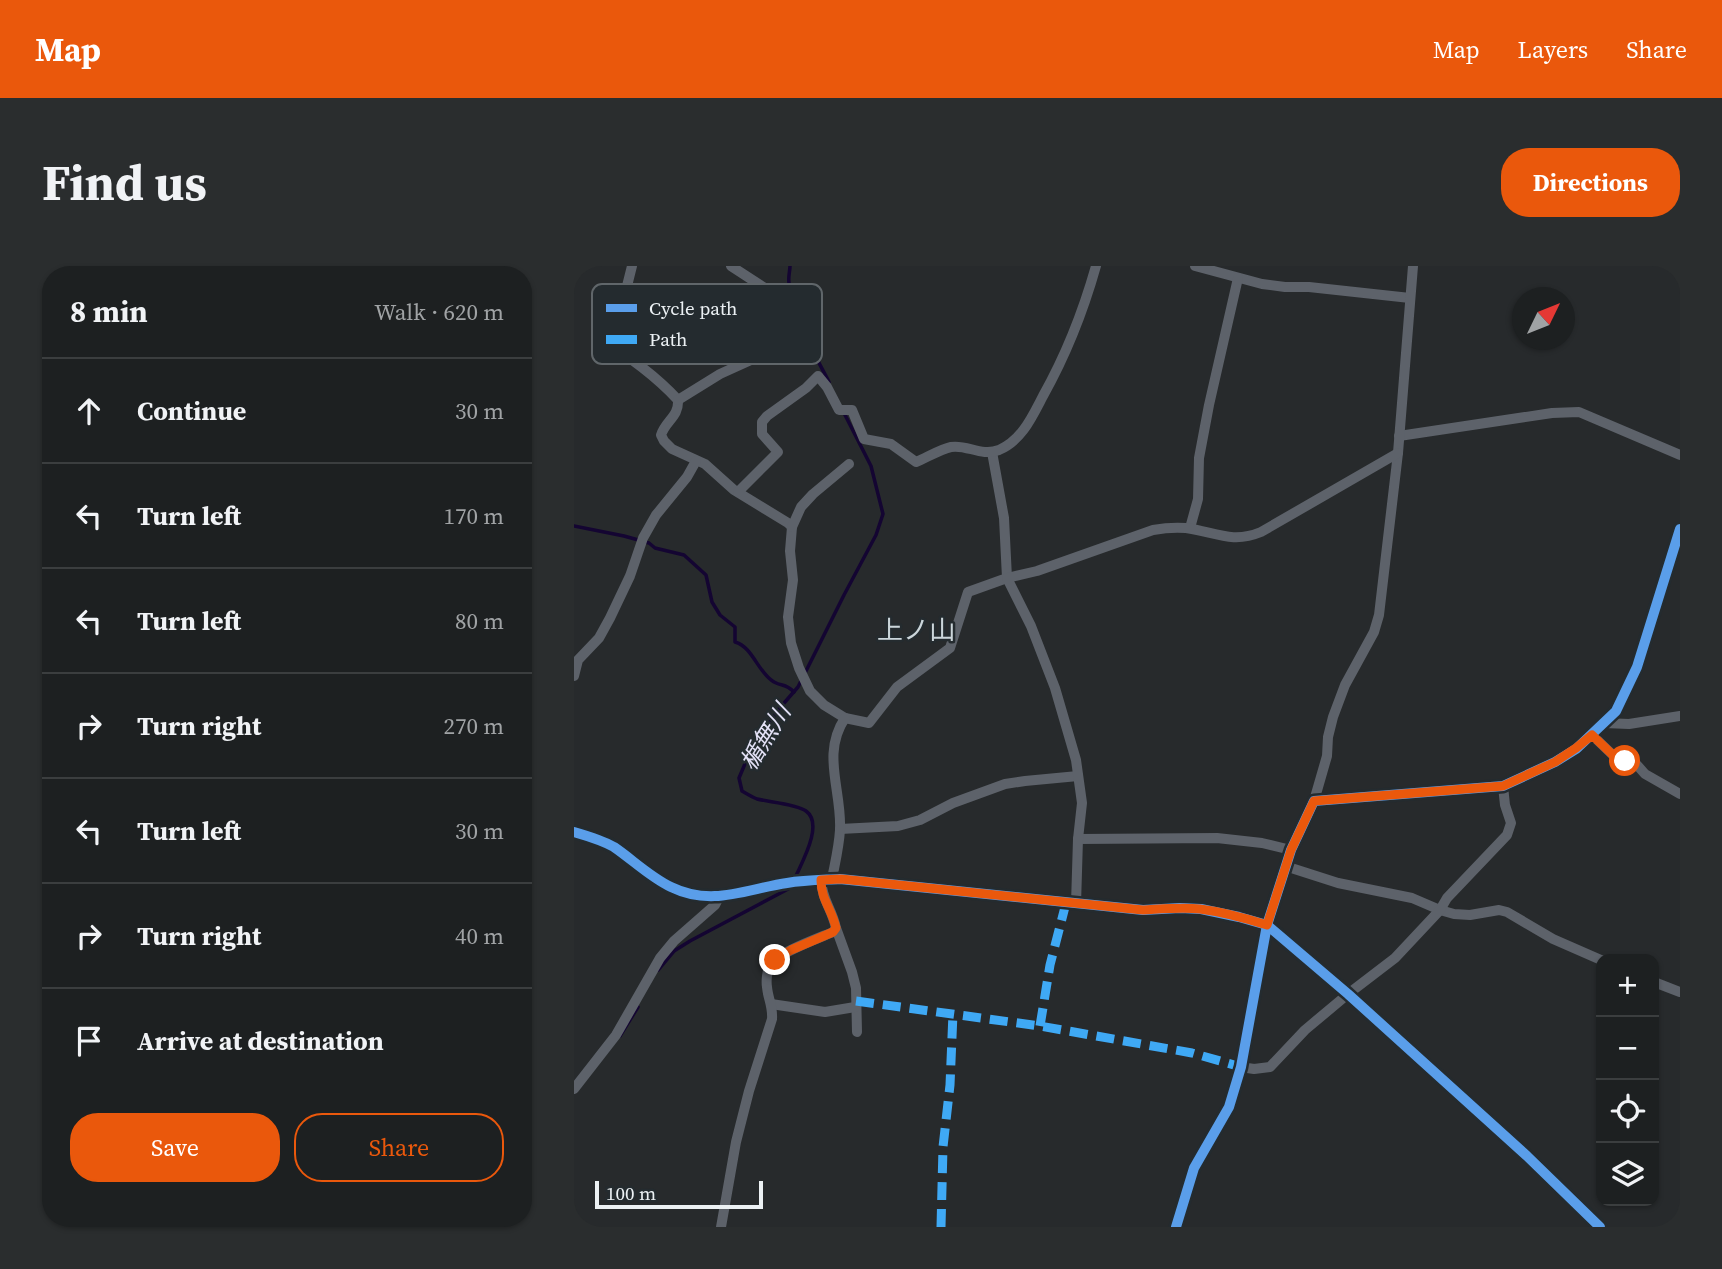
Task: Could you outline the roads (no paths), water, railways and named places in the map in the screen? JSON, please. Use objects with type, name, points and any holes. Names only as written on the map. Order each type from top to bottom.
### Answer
[{"type":"street","points":[[628,284],[632,266]]},
{"type":"street","points":[[731,266],[759,284]]},
{"type":"street","points":[[738,492],[778,452],[762,434],[762,422],[818,376],[844,410],[852,410],[864,439],[891,444],[916,463],[952,447],[983,453],[1011,443],[1028,424],[1060,366],[1077,328],[1096,266]]},
{"type":"street","points":[[1195,266],[1262,284],[1410,298]]},
{"type":"street","points":[[1176,1227],[1194,1168],[1229,1107],[1241,1068],[1267,925],[1291,850],[1314,801],[1333,717],[1345,685],[1374,632],[1379,615],[1398,453],[1413,266]]},
{"type":"street","points":[[1189,528],[1198,499],[1199,458],[1209,405],[1238,278]]},
{"type":"street","points":[[639,364],[678,400],[677,412],[660,435],[664,441],[672,449],[705,464],[738,492],[792,527]]},
{"type":"street","points":[[678,400],[742,364]]},
{"type":"street","points":[[1399,436],[1552,413],[1579,412],[1680,455]]},
{"type":"street","points":[[992,452],[1004,518],[1007,578],[1031,626],[1055,688],[1076,760],[1082,803],[1076,904]]},
{"type":"street","points":[[849,464],[813,494],[801,508],[792,527],[790,551],[793,580],[788,617],[791,643],[810,691],[824,705],[845,718],[870,723],[897,687],[950,648],[968,592],[1153,530],[1189,528],[1216,536],[1250,537],[1398,453]]},
{"type":"street","points":[[574,676],[578,660],[599,638],[610,618],[630,576],[643,538],[656,515],[687,477],[696,461]]},
{"type":"street","points":[[1314,801],[1503,786],[1555,762],[1576,748],[1616,711],[1637,667],[1680,529]]},
{"type":"street","points":[[1604,723],[1629,724],[1680,716]]},
{"type":"street","points":[[845,718],[837,730],[832,757],[840,829],[826,879],[824,900],[831,912],[852,972],[856,988],[857,1032]]},
{"type":"street","points":[[1592,735],[1617,759],[1637,765],[1645,774],[1680,794]]},
{"type":"street","points":[[840,829],[898,826],[920,820],[953,803],[1005,784],[1078,776]]},
{"type":"street","points":[[1241,1068],[1270,1067],[1298,1037],[1348,993],[1395,958],[1440,910],[1447,898],[1507,835],[1511,823],[1503,786]]},
{"type":"street","points":[[574,832],[612,846],[656,879],[673,889],[693,894],[719,897],[785,883],[826,879],[1143,910],[1200,909],[1267,925],[1348,993],[1527,1156],[1600,1227]]},
{"type":"street","points":[[1078,839],[1217,838],[1262,843],[1291,850]]},
{"type":"street","points":[[1285,866],[1338,883],[1412,898],[1454,914],[1470,915],[1499,909],[1553,939],[1596,958]]},
{"type":"street","points":[[574,1089],[616,1035],[660,958],[674,941],[715,905],[719,897]]},
{"type":"street","points":[[721,1227],[740,1129],[772,1019],[767,988],[770,966],[791,950],[833,932],[836,928]]},
{"type":"street","points":[[1659,984],[1680,992]]},
{"type":"street","points":[[771,1004],[825,1012],[855,1007]]},
{"type":"waterway","name":"楯無川","points":[[789,284],[790,266]]},
{"type":"waterway","name":"楯無川","points":[[820,364],[829,382]]},
{"type":"waterway","name":"楯無川","points":[[795,878],[810,843],[813,825],[811,817],[806,811],[796,807],[757,799],[742,791],[739,778],[750,752],[778,710],[798,687],[876,535],[883,514],[871,466],[843,411]]},
{"type":"waterway","points":[[574,526],[624,536],[684,555],[706,575],[712,602],[720,615],[735,627],[735,642],[746,649],[768,678],[794,692]]},
{"type":"waterway","name":"楯無川","points":[[658,970],[674,951],[690,941],[790,888]]},
{"type":"waterway","name":"楯無川","points":[[620,1036],[638,1007]]},
{"type":"district","name":"上ノ山","points":[[916,630]]}]
